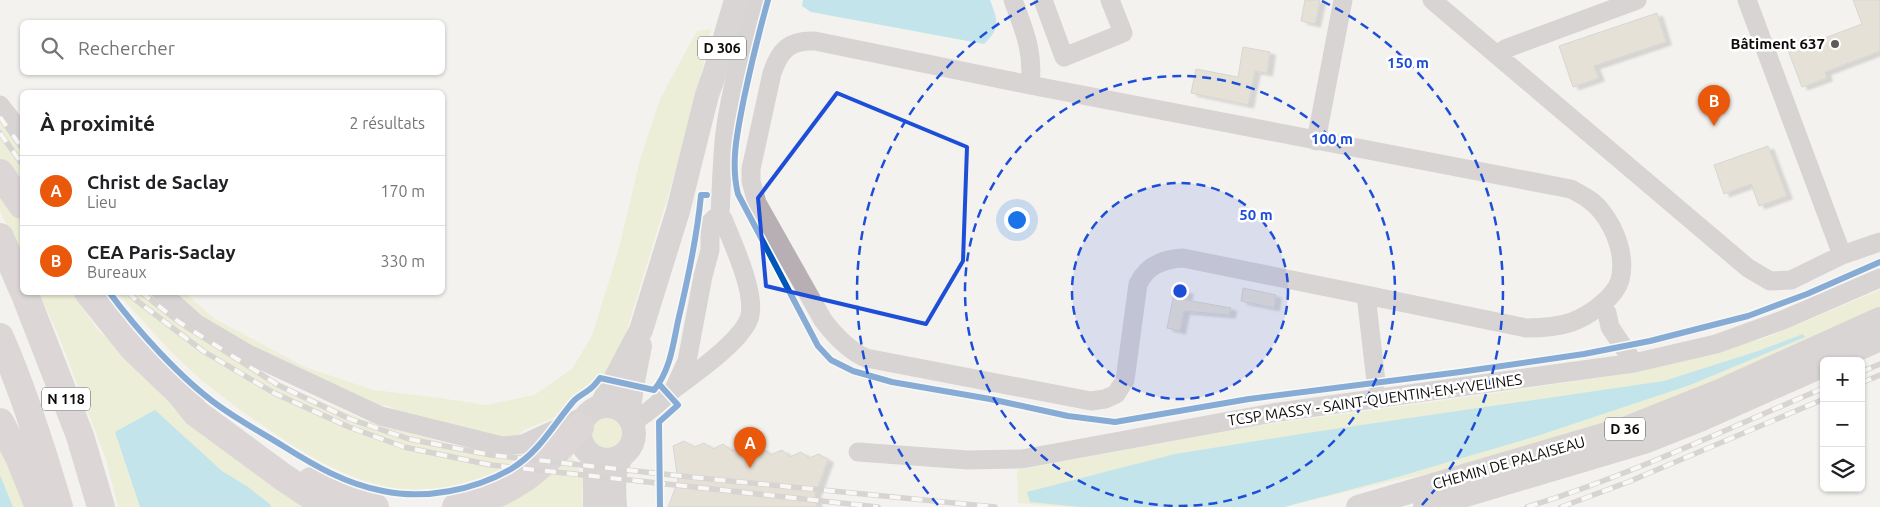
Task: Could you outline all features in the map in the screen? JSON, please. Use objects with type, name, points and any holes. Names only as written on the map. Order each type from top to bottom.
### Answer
[{"type":"highway","points":[[0,173],[20,203]]},
{"type":"highway","points":[[0,237],[20,283]]},
{"type":"highway","name":"N 118","points":[[25,295],[80,436],[101,507]]},
{"type":"highway","points":[[90,295],[133,348],[181,394],[196,413],[283,477],[328,507]]},
{"type":"highway","name":"N 118","points":[[0,337],[42,450],[58,507]]},
{"type":"highway","points":[[181,394],[202,405],[234,430],[307,479],[333,493],[375,507]]},
{"type":"highway","points":[[456,507],[485,499],[516,484],[547,461],[590,416]]},
{"type":"highway","points":[[0,422],[19,457],[39,507]]},
{"type":"main road","name":"D 306","points":[[707,95],[708,74],[723,0]]},
{"type":"main road","name":"D 306","points":[[590,416],[641,330],[678,211],[707,95],[736,0]]},
{"type":"main road","name":"CHEMIN DE PALAISEAU","points":[[1358,507],[1627,428],[1720,391],[1880,319]]},
{"type":"main road","name":"D 306","points":[[630,419],[628,408],[640,350],[641,330]]},
{"type":"main road","points":[[1841,357],[1880,339]]},
{"type":"main road","name":"CHEMIN DE PALAISEAU","points":[[1425,507],[1644,442],[1820,367]]},
{"type":"main road","points":[[615,507],[614,474],[616,464],[628,450],[635,434],[630,419],[615,407],[590,416],[581,441],[584,448],[594,458],[609,461],[622,456]]},
{"type":"main road","points":[[594,458],[595,507]]},
{"type":"lane","points":[[630,419],[652,409],[698,372],[736,338],[748,323],[751,313],[745,273],[723,219],[720,217],[720,183],[725,132],[756,0]]},
{"type":"lane","points":[[1013,0],[1028,40],[1032,66],[1030,85]]},
{"type":"lane","points":[[1042,0],[1064,57],[1123,33],[1110,0]]},
{"type":"lane","points":[[1316,141],[1343,0]]},
{"type":"lane","points":[[1432,0],[1748,268],[1770,281],[1791,280],[1842,255],[1880,242]]},
{"type":"lane","points":[[1505,48],[1637,0]]},
{"type":"lane","points":[[1747,0],[1842,255]]},
{"type":"lane","points":[[815,41],[1030,85],[1316,141],[1571,188],[1602,211],[1620,245],[1620,281],[1610,296],[1588,315],[1571,323],[1526,328],[1183,258],[1168,258],[1155,264],[1143,274],[1138,284],[1125,380],[1116,394],[1098,400],[866,358],[855,353],[832,332],[823,320],[758,203],[754,192],[751,168],[772,73],[780,54],[796,42],[815,41]]},
{"type":"lane","points":[[0,105],[20,130]]},
{"type":"lane","points":[[674,390],[687,361],[703,276],[710,250],[710,223],[715,218],[720,217]]},
{"type":"lane","name":"TCSP MASSY - SAINT-QUENTIN-EN-YVELINES","points":[[858,452],[968,460],[1022,459],[1272,413],[1634,363],[1716,344],[1783,320],[1880,278]]},
{"type":"lane","points":[[164,295],[197,324],[248,354],[381,416],[502,446],[523,444],[590,416]]},
{"type":"lane","points":[[1366,295],[1376,382]]},
{"type":"lane","points":[[1599,306],[1607,314],[1610,328],[1634,363]]},
{"type":"highlighted area","points":[[837,93],[967,147],[963,261],[926,324],[766,286],[758,198]]},
{"type":"green space","points":[[711,29],[688,137],[679,160],[621,349],[608,375],[582,391],[558,416],[526,429],[514,438],[503,438],[406,420],[398,411],[389,407],[380,405],[368,407],[224,332],[171,295],[187,295],[215,319],[305,367],[374,390],[486,405],[534,395],[572,369],[592,336],[619,248],[640,160],[660,99],[697,31]]},
{"type":"green space","points":[[0,106],[20,133],[20,182],[0,157]]},
{"type":"green space","points":[[0,189],[20,219],[20,255],[0,211]]},
{"type":"green space","points":[[1880,290],[1880,309],[1775,357],[1614,423],[1471,465],[1392,481],[1283,507],[1066,507],[1018,503],[1017,470],[1255,426],[1638,372],[1765,338]]},
{"type":"green space","points":[[40,295],[73,295],[97,329],[171,399],[312,507],[118,507],[106,459],[58,334]]},
{"type":"green space","points":[[119,295],[154,295],[219,347],[250,366],[281,384],[364,420],[453,445],[493,450],[537,443],[499,471],[473,483],[445,489],[417,491],[390,488],[364,481],[315,459],[223,398],[177,358]]},
{"type":"green space","points":[[605,416],[618,421],[625,434],[619,446],[607,453],[593,445],[590,435],[593,424]]},
{"type":"green space","points":[[0,441],[29,507],[0,507]]},
{"type":"green space","points":[[568,449],[583,479],[582,507],[476,507]]},
{"type":"water","points":[[803,0],[990,0],[995,13],[996,24],[993,33],[984,44],[811,12],[802,6]]},
{"type":"water","points":[[1803,334],[1805,337],[1690,385],[1537,436],[1394,478],[1284,507],[1081,507],[1030,502],[1027,492],[1175,454],[1664,381],[1758,351]]},
{"type":"water","points":[[155,410],[222,471],[248,487],[271,505],[270,507],[140,507],[115,432]]},
{"type":"water","points":[[0,475],[13,507],[0,507]]},
{"type":"building","points":[[1305,0],[1320,0],[1315,24],[1301,21]]},
{"type":"building","name":"Bâtiment 637","points":[[1853,0],[1880,0],[1880,51],[1825,72],[1827,78],[1802,87],[1786,45],[1811,36],[1814,42],[1862,24]]},
{"type":"building","points":[[1657,13],[1666,42],[1594,66],[1599,78],[1573,87],[1559,46]]},
{"type":"building","points":[[1243,47],[1270,52],[1267,73],[1255,71],[1248,105],[1191,93],[1196,69],[1238,77]]},
{"type":"building","points":[[1768,146],[1787,196],[1759,206],[1751,184],[1724,194],[1714,165]]},
{"type":"building","points":[[1243,288],[1276,295],[1274,308],[1241,301]]},
{"type":"building","points":[[1175,289],[1188,291],[1186,300],[1231,308],[1230,315],[1184,311],[1180,331],[1167,328]]},
{"type":"building","points":[[684,441],[694,447],[704,443],[713,449],[723,444],[732,451],[743,446],[751,453],[762,448],[770,455],[782,450],[790,457],[801,452],[809,458],[819,454],[828,460],[815,495],[817,507],[668,507],[678,481],[673,446]]},
{"type":"railway","points":[[0,117],[20,145]]},
{"type":"railway","points":[[0,133],[20,161]]},
{"type":"railway","points":[[131,295],[203,351],[274,393],[349,427],[404,447],[491,465],[878,507]]},
{"type":"railway","points":[[145,295],[179,322],[278,385],[350,419],[409,439],[491,455],[995,507]]},
{"type":"railway","points":[[1865,370],[1880,364]]},
{"type":"railway","points":[[1865,381],[1880,375]]},
{"type":"railway","points":[[1527,507],[1640,467],[1820,390]]},
{"type":"railway","points":[[1561,507],[1628,482],[1820,401]]},
{"type":"cycle path","points":[[768,0],[749,73],[737,134],[735,170],[738,194],[818,346],[831,360],[853,371],[892,382],[990,399],[1068,416],[1115,422],[1249,399],[1584,354],[1650,341],[1748,316],[1807,294],[1880,262]]},
{"type":"cycle path","points":[[111,295],[175,368],[205,395],[235,417],[307,460],[356,484],[399,494],[432,494],[481,483],[511,469],[530,455],[574,401],[591,388],[600,378],[654,390],[664,375],[670,357],[692,258],[701,195],[707,195]]},
{"type":"cycle path","points":[[659,384],[678,405],[659,422],[660,507]]},
{"type":"place","name":"Bâtiment 637","points":[[1835,44]]},
{"type":"place","name":"CEA Paris-Saclay","points":[[1714,126]]},
{"type":"place","name":"Christ de Saclay","points":[[750,468]]}]
